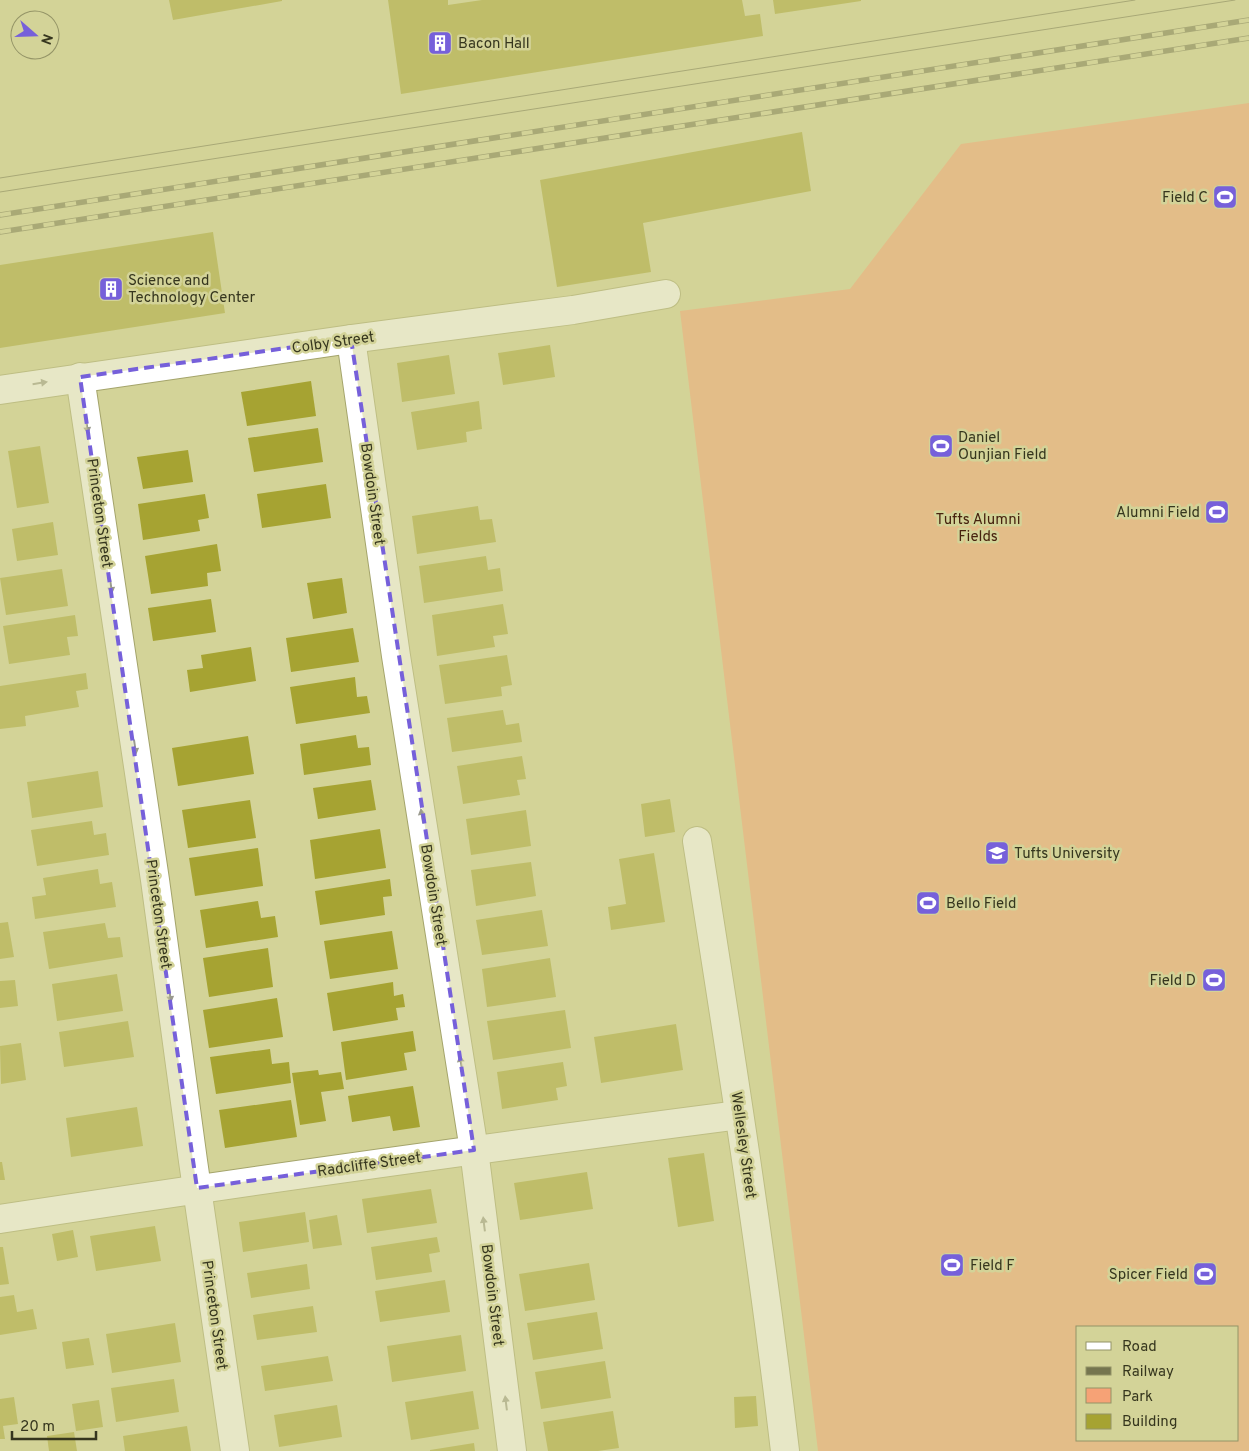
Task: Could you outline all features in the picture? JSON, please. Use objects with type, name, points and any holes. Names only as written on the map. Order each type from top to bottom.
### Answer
[{"type":"street","name":"Colby Street","points":[[0,390],[351,339],[573,310],[666,294]]},
{"type":"street","name":"Bowdoin Street","points":[[351,339],[396,656],[474,1150],[512,1451]]},
{"type":"street","name":"Princeton Street","points":[[80,377],[155,880],[235,1451]]},
{"type":"street","name":"Wellesley Street","points":[[697,841],[770,1326],[785,1451]]},
{"type":"street","name":"Radcliffe Street","points":[[0,1219],[197,1188],[739,1115]]},
{"type":"highlighted area","points":[[351,339],[474,1150],[197,1188],[80,377]]},
{"type":"green space","name":"Tufts Alumni Fields","points":[[1249,103],[1249,1451],[818,1451],[680,311],[850,289],[961,144]]},
{"type":"building","points":[[169,0],[282,0],[282,1],[173,20]]},
{"type":"building","points":[[388,0],[448,0],[448,5],[482,0],[742,0],[745,16],[760,14],[763,36],[401,94]]},
{"type":"building","points":[[773,0],[861,0],[861,1],[775,14]]},
{"type":"building","points":[[802,132],[811,191],[643,223],[651,272],[557,287],[540,180]]},
{"type":"building","name":"Science and Technology Center","points":[[213,232],[225,313],[0,348],[0,265]]},
{"type":"building","points":[[550,345],[555,377],[503,385],[498,353]]},
{"type":"building","points":[[449,355],[455,394],[402,402],[397,363]]},
{"type":"building","points":[[311,381],[316,416],[247,426],[241,392]]},
{"type":"building","points":[[479,401],[482,429],[466,432],[467,442],[417,450],[411,412]]},
{"type":"building","points":[[318,428],[323,462],[254,472],[248,438]]},
{"type":"building","points":[[40,446],[49,503],[17,508],[8,451]]},
{"type":"building","points":[[188,450],[193,482],[143,489],[137,457]]},
{"type":"building","points":[[326,484],[331,518],[262,528],[257,494]]},
{"type":"building","points":[[205,494],[209,518],[198,520],[200,531],[143,540],[138,504]]},
{"type":"building","points":[[478,506],[480,520],[492,519],[496,542],[417,554],[412,516]]},
{"type":"building","points":[[53,522],[58,555],[17,561],[12,529]]},
{"type":"building","points":[[217,544],[221,571],[207,573],[208,586],[151,594],[145,556]]},
{"type":"building","points":[[486,556],[488,570],[500,568],[503,591],[424,603],[419,566]]},
{"type":"building","points":[[62,569],[68,606],[6,615],[0,578]]},
{"type":"building","points":[[342,578],[347,613],[313,619],[307,583]]},
{"type":"building","points":[[211,599],[216,632],[153,641],[148,608]]},
{"type":"building","points":[[503,604],[508,634],[493,636],[495,647],[437,656],[432,615]]},
{"type":"building","points":[[75,615],[78,636],[67,637],[70,655],[9,664],[3,626]]},
{"type":"building","points":[[353,628],[359,662],[291,672],[286,638]]},
{"type":"building","points":[[251,647],[256,681],[190,692],[187,670],[203,668],[201,655]]},
{"type":"building","points":[[507,655],[512,685],[501,687],[502,696],[445,704],[439,665]]},
{"type":"building","points":[[86,673],[88,689],[76,691],[79,707],[25,716],[26,726],[0,729],[0,686]]},
{"type":"building","points":[[355,677],[357,697],[367,696],[370,713],[296,724],[290,687]]},
{"type":"building","points":[[503,710],[506,725],[519,723],[522,742],[452,752],[447,718]]},
{"type":"building","points":[[356,735],[358,748],[369,747],[371,765],[304,775],[300,744]]},
{"type":"building","points":[[248,736],[254,774],[178,786],[172,748]]},
{"type":"building","points":[[522,756],[526,779],[517,780],[520,795],[463,804],[457,766]]},
{"type":"building","points":[[98,771],[103,807],[32,818],[27,782]]},
{"type":"building","points":[[371,780],[376,810],[318,819],[313,788]]},
{"type":"building","points":[[670,799],[675,832],[645,837],[641,804]]},
{"type":"building","points":[[250,800],[256,838],[188,848],[182,810]]},
{"type":"building","points":[[526,810],[531,846],[471,855],[466,819]]},
{"type":"building","points":[[92,821],[94,835],[106,833],[109,855],[37,866],[31,830]]},
{"type":"building","points":[[380,829],[386,868],[315,879],[310,840]]},
{"type":"building","points":[[258,848],[263,886],[195,896],[189,858]]},
{"type":"building","points":[[654,853],[665,922],[611,930],[608,907],[626,904],[619,859]]},
{"type":"building","points":[[531,862],[536,896],[476,906],[471,870]]},
{"type":"building","points":[[98,869],[100,884],[112,882],[116,907],[35,919],[32,897],[46,895],[43,878]]},
{"type":"building","points":[[390,879],[392,896],[383,897],[385,915],[320,925],[315,891]]},
{"type":"building","points":[[258,901],[261,918],[275,916],[278,937],[206,948],[200,910]]},
{"type":"building","points":[[542,910],[548,946],[482,955],[476,920]]},
{"type":"building","points":[[8,922],[14,957],[0,959],[0,923]]},
{"type":"building","points":[[105,923],[108,938],[120,937],[123,957],[49,969],[43,932]]},
{"type":"building","points":[[392,931],[398,969],[330,979],[324,941]]},
{"type":"building","points":[[268,948],[273,987],[209,997],[203,958]]},
{"type":"building","points":[[550,958],[556,997],[487,1007],[482,969]]},
{"type":"building","points":[[117,974],[123,1011],[57,1021],[52,984]]},
{"type":"building","points":[[15,980],[18,1006],[0,1008],[0,981]]},
{"type":"building","points":[[393,982],[394,996],[403,994],[405,1007],[396,1008],[398,1020],[333,1031],[327,993]]},
{"type":"building","points":[[277,998],[283,1037],[209,1048],[203,1010]]},
{"type":"building","points":[[565,1010],[571,1048],[493,1060],[487,1021]]},
{"type":"building","points":[[128,1021],[134,1057],[64,1067],[59,1032]]},
{"type":"building","points":[[676,1024],[683,1070],[601,1083],[594,1037]]},
{"type":"building","points":[[413,1031],[416,1051],[404,1053],[407,1070],[346,1080],[341,1042]]},
{"type":"building","points":[[21,1043],[26,1080],[1,1084],[0,1046]]},
{"type":"building","points":[[270,1049],[272,1064],[289,1062],[291,1083],[216,1094],[210,1057]]},
{"type":"building","points":[[563,1062],[567,1086],[556,1088],[558,1100],[502,1109],[497,1072]]},
{"type":"building","points":[[318,1070],[319,1075],[341,1072],[344,1089],[321,1092],[326,1121],[300,1125],[292,1073]]},
{"type":"building","points":[[413,1086],[420,1127],[393,1131],[390,1116],[352,1122],[348,1096]]},
{"type":"building","points":[[291,1100],[297,1137],[225,1148],[219,1110]]},
{"type":"building","points":[[137,1107],[143,1146],[71,1157],[66,1118]]},
{"type":"building","points":[[704,1153],[714,1221],[678,1227],[668,1158]]},
{"type":"building","points":[[0,1162],[2,1162],[5,1180],[0,1180]]},
{"type":"building","points":[[587,1172],[593,1209],[520,1220],[514,1183]]},
{"type":"building","points":[[431,1189],[437,1223],[367,1233],[362,1199]]},
{"type":"building","points":[[305,1212],[309,1242],[243,1252],[239,1222]]},
{"type":"building","points":[[337,1215],[342,1245],[313,1249],[309,1220]]},
{"type":"building","points":[[155,1226],[161,1261],[96,1271],[90,1236]]},
{"type":"building","points":[[73,1230],[78,1257],[57,1261],[52,1234]]},
{"type":"building","points":[[437,1237],[440,1252],[429,1254],[432,1272],[376,1280],[371,1247]]},
{"type":"building","points":[[0,1247],[3,1247],[9,1284],[0,1285]]},
{"type":"building","points":[[589,1263],[595,1300],[525,1311],[519,1274]]},
{"type":"building","points":[[307,1264],[310,1289],[251,1298],[247,1273]]},
{"type":"building","points":[[445,1280],[450,1312],[380,1322],[375,1291]]},
{"type":"building","points":[[14,1295],[17,1312],[33,1309],[37,1329],[0,1335],[0,1297]]},
{"type":"building","points":[[313,1306],[317,1332],[257,1340],[253,1315]]},
{"type":"building","points":[[597,1312],[603,1349],[533,1360],[527,1323]]},
{"type":"building","points":[[175,1323],[181,1362],[112,1373],[106,1334]]},
{"type":"building","points":[[461,1335],[466,1371],[392,1382],[387,1346]]},
{"type":"building","points":[[89,1338],[94,1365],[66,1369],[62,1342]]},
{"type":"building","points":[[328,1356],[333,1381],[265,1391],[261,1366]]},
{"type":"building","points":[[605,1361],[611,1398],[541,1409],[535,1372]]},
{"type":"building","points":[[174,1379],[179,1412],[116,1422],[111,1388]]},
{"type":"building","points":[[473,1391],[479,1429],[411,1440],[405,1402]]},
{"type":"building","points":[[756,1396],[758,1426],[735,1428],[734,1397]]},
{"type":"building","points":[[14,1397],[18,1424],[3,1426],[5,1439],[0,1439],[0,1399]]},
{"type":"building","points":[[99,1400],[103,1427],[76,1431],[72,1404]]},
{"type":"building","points":[[337,1405],[342,1437],[279,1447],[274,1415]]},
{"type":"building","points":[[613,1411],[619,1448],[598,1451],[548,1451],[543,1422]]},
{"type":"building","points":[[187,1426],[191,1451],[125,1451],[123,1436]]},
{"type":"building","points":[[74,1432],[77,1451],[49,1451],[47,1436]]},
{"type":"building","points":[[474,1443],[475,1451],[430,1451],[430,1450]]},
{"type":"tram line","points":[[0,178],[1135,0]]},
{"type":"tram line","points":[[0,192],[1235,0]]},
{"type":"railway","points":[[0,215],[1249,20]]},
{"type":"railway","points":[[0,232],[1249,38]]},
{"type":"place","name":"Bacon Hall","points":[[440,43]]},
{"type":"place","name":"Field C","points":[[1225,197]]},
{"type":"place","name":"Science and Technology Center","points":[[111,289]]},
{"type":"place","name":"Daniel Ounjian Field","points":[[941,446]]},
{"type":"place","name":"Alumni Field","points":[[1217,512]]},
{"type":"place","name":"Tufts University","points":[[997,853]]},
{"type":"place","name":"Bello Field","points":[[928,903]]},
{"type":"place","name":"Field D","points":[[1214,980]]},
{"type":"place","name":"Field F","points":[[952,1265]]},
{"type":"place","name":"Spicer Field","points":[[1205,1274]]}]
